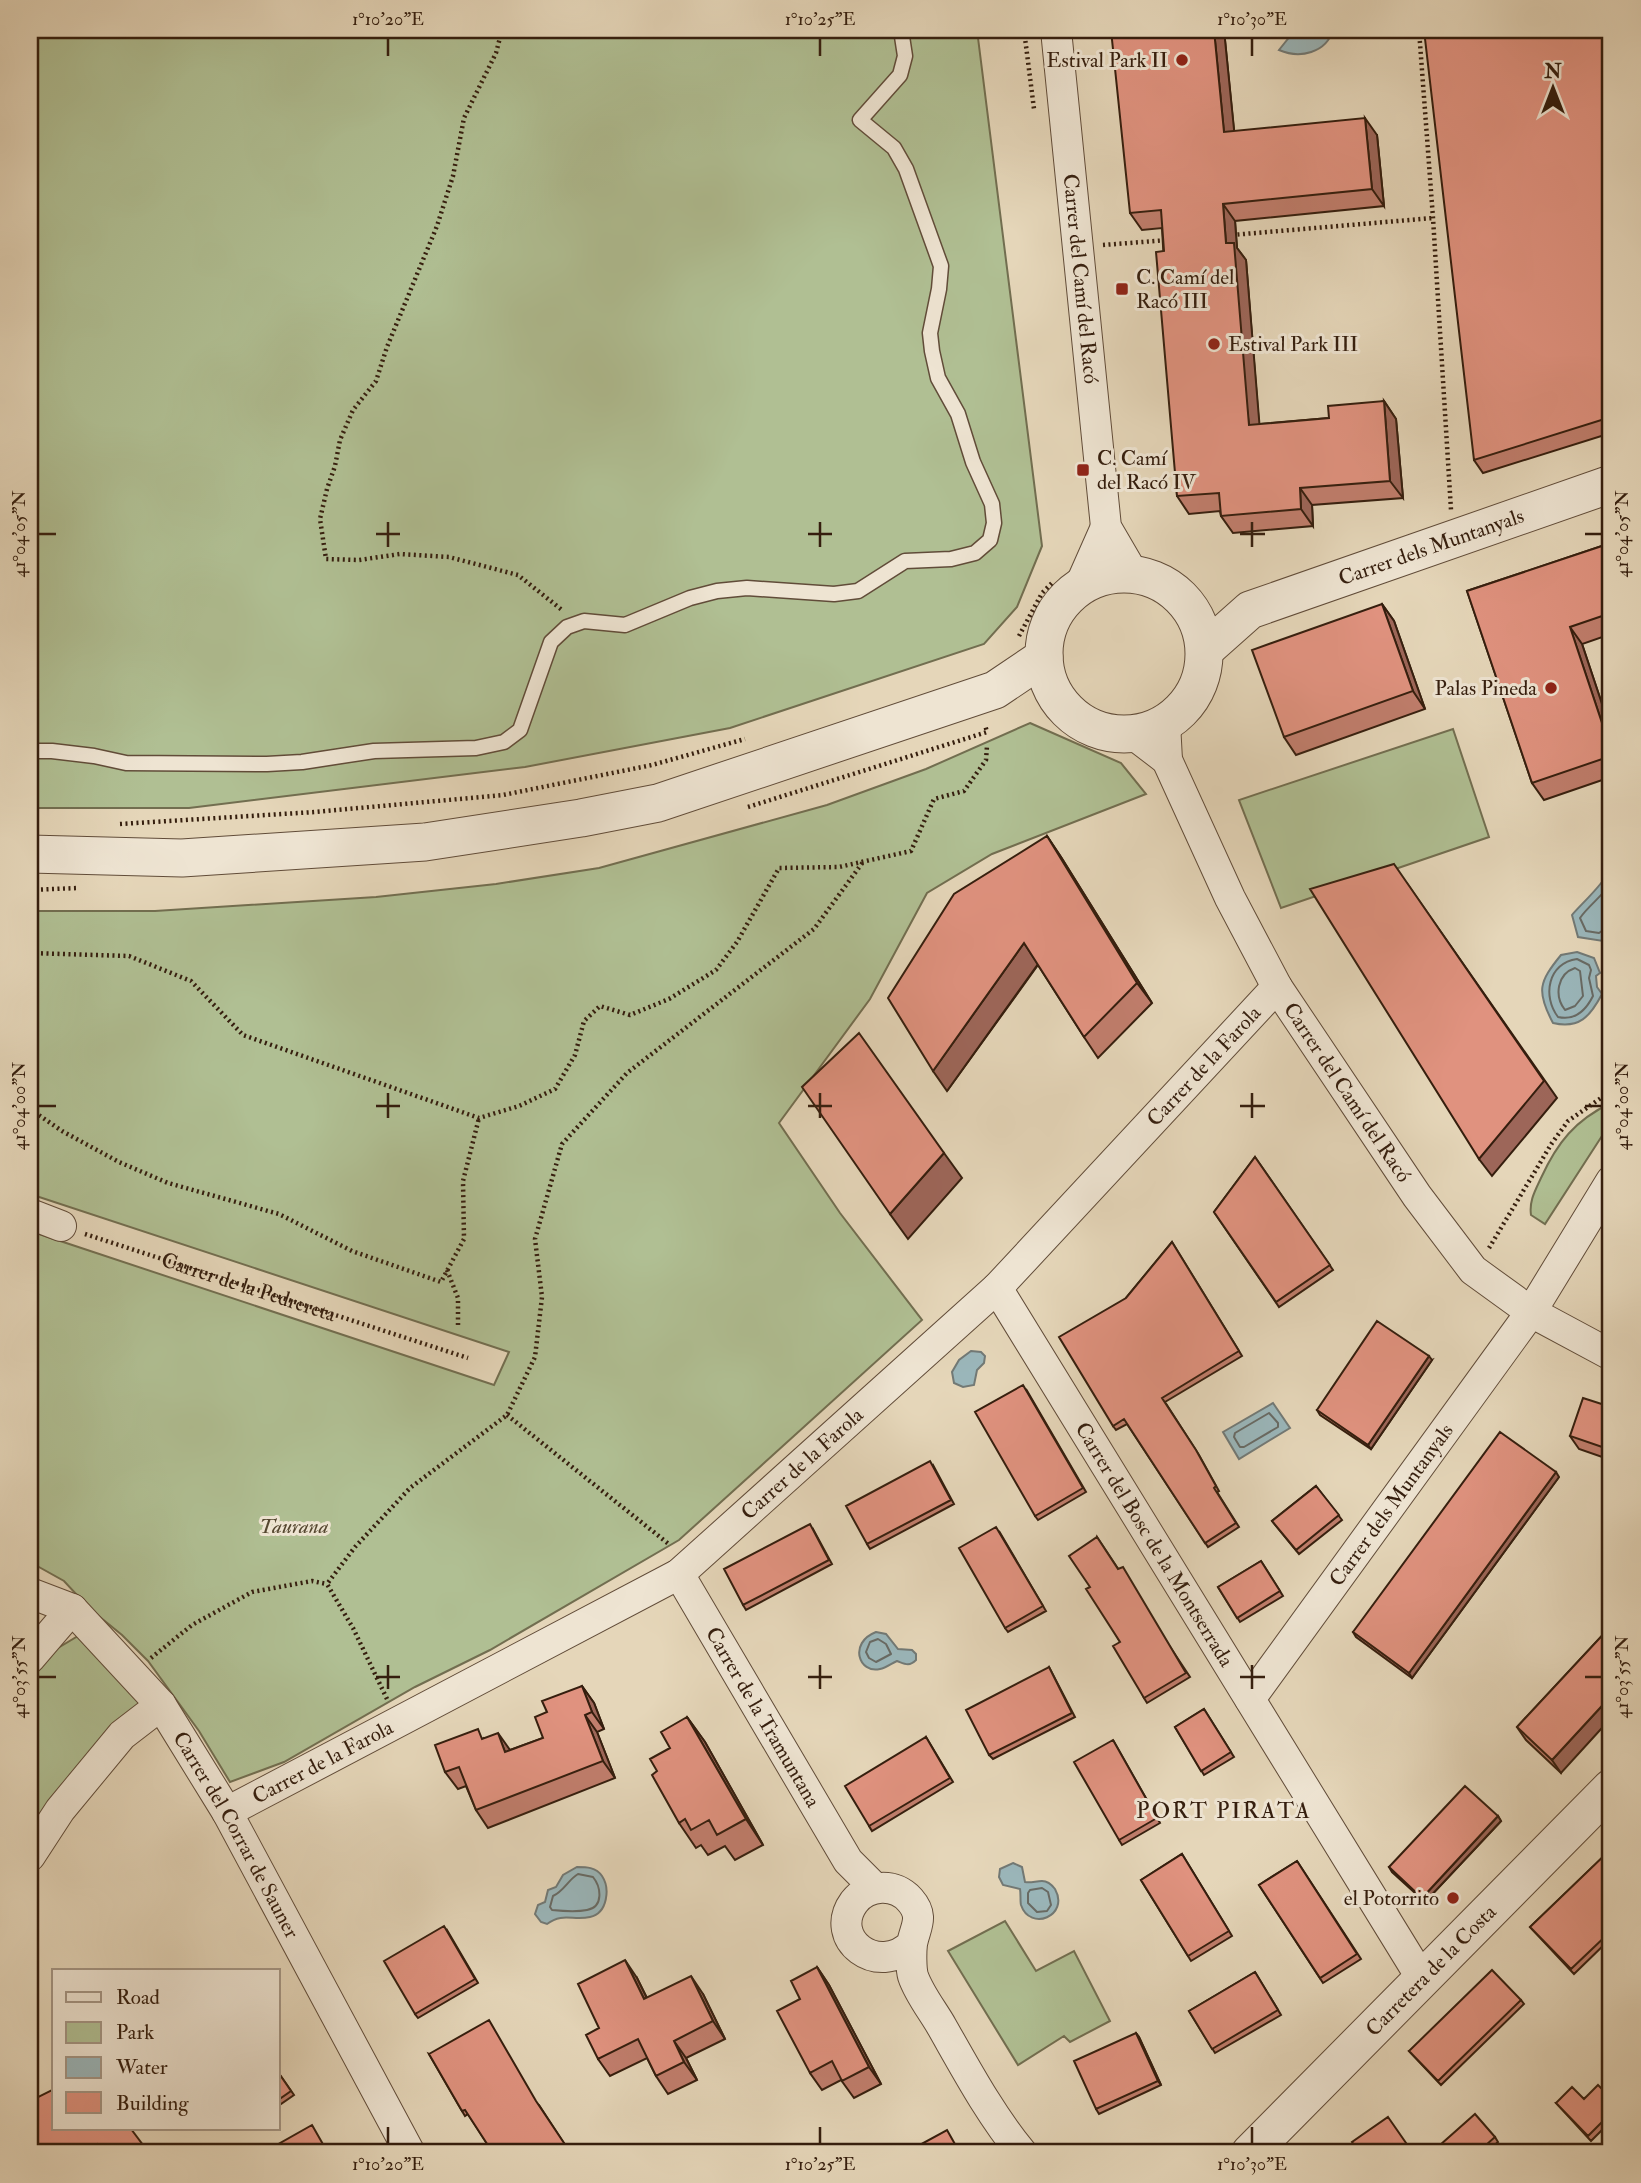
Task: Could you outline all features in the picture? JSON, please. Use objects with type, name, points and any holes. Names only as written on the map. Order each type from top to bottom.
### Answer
[{"type":"street","name":"Carrer del Camí del Racó","points":[[1056,30],[1106,527],[1134,575]]},
{"type":"street","name":"Carrer dels Muntanyals","points":[[1205,650],[1250,610],[1611,484]]},
{"type":"street","name":"Carrer del Camí del Racó","points":[[1069,582],[1106,527]]},
{"type":"street","points":[[985,693],[1029,650],[1045,644],[1053,618],[1069,596],[1069,582],[1134,575],[1160,583],[1182,599],[1198,622],[1205,650],[1204,664],[1195,692],[1177,714],[1149,728],[1116,734],[1084,723],[1059,701],[1029,650]]},
{"type":"street","name":"Carrer dels Muntanyals","points":[[1182,599],[1250,610]]},
{"type":"street","points":[[30,854],[182,858],[425,842],[658,803],[985,693],[1059,701]]},
{"type":"street","name":"Carrer del Camí del Racó","points":[[1149,728],[1167,760],[1230,898],[1277,987],[1417,1196],[1473,1270],[1531,1312],[1611,1355]]},
{"type":"street","name":"Carrer de la Farola","points":[[227,1812],[678,1574],[997,1289],[1277,987]]},
{"type":"street","name":"Carrer dels Muntanyals","points":[[1250,1699],[1531,1312],[1611,1181]]},
{"type":"street","points":[[30,1214],[61,1226]]},
{"type":"street","name":"Carrer del Bosc de la Montserrada","points":[[997,1289],[1422,1979]]},
{"type":"street","name":"Carrer de la Tramuntana","points":[[678,1574],[865,1894]]},
{"type":"street","points":[[30,1593],[72,1609],[30,1658]]},
{"type":"street","name":"Carrer del Corrar de Sauner","points":[[72,1609],[161,1705],[227,1812],[410,2153]]},
{"type":"street","points":[[30,1856],[60,1810],[122,1735],[161,1705]]},
{"type":"street","name":"Carretera de la Costa","points":[[1250,2153],[1611,1788]]},
{"type":"street","points":[[887,1887],[899,1891],[909,1898],[916,1908],[919,1920],[912,1944],[894,1957],[871,1956],[853,1942],[847,1921],[865,1894],[887,1887]]},
{"type":"street","points":[[912,1944],[913,1975],[997,2122],[1022,2153]]},
{"type":"street","points":[[882,1958],[913,1975]]},
{"type":"street","points":[[997,2122],[1007,2153]]},
{"type":"lane","points":[[30,751],[83,755],[126,763],[267,764],[302,762],[374,751],[476,748],[504,742],[520,730],[551,642],[567,627],[605,622],[625,625],[690,598],[716,591],[747,588],[834,594],[858,591],[905,561],[951,559],[975,553],[990,540],[994,523],[992,504],[973,462],[958,414],[938,378],[932,351],[930,333],[941,266],[906,169],[894,148],[860,120],[901,75],[905,56],[901,30]]},
{"type":"path","points":[[502,30],[496,54],[464,118],[453,176],[445,201],[376,381],[353,410],[340,440],[320,519],[326,558],[359,560],[400,554],[449,557],[518,575],[549,598],[577,624]]},
{"type":"path","points":[[1024,30],[1034,111]]},
{"type":"path","points":[[1419,30],[1452,539]]},
{"type":"path","points":[[1228,235],[1433,218]]},
{"type":"path","points":[[1078,248],[1174,240]]},
{"type":"path","points":[[1029,650],[1042,593],[1069,582]]},
{"type":"path","points":[[30,953],[130,956],[191,981],[243,1035],[479,1118],[520,1106],[555,1089],[575,1055],[584,1021],[600,1006],[630,1015],[669,999],[716,970],[737,942],[779,868],[839,867],[911,850],[934,799],[964,791],[986,760],[987,746]]},
{"type":"path","points":[[327,1584],[355,1547],[410,1488],[507,1415],[535,1357],[542,1297],[535,1239],[562,1144],[627,1073],[814,929],[864,861]]},
{"type":"path","points":[[1473,1270],[1487,1252],[1568,1121],[1611,1091]]},
{"type":"path","points":[[30,1109],[62,1131],[119,1162],[168,1183],[279,1214],[352,1251],[441,1282],[464,1239],[463,1181],[479,1118]]},
{"type":"path","name":"Carrer de la Pedrereta","points":[[61,1226],[468,1358]]},
{"type":"path","points":[[447,1270],[458,1298],[458,1325]]},
{"type":"path","points":[[507,1415],[670,1545]]},
{"type":"path","points":[[131,1673],[192,1625],[252,1592],[312,1581],[327,1584],[353,1628],[398,1722]]},
{"type":"green space","points":[[30,30],[977,30],[1042,546],[1017,607],[984,644],[730,728],[525,767],[189,808],[30,808]]},
{"type":"green space","name":"Taurana","points":[[1030,723],[1121,763],[1146,794],[992,854],[927,893],[870,999],[779,1123],[840,1213],[922,1320],[679,1540],[490,1650],[415,1687],[284,1762],[230,1782],[199,1731],[148,1661],[90,1609],[64,1581],[30,1562],[30,1231],[494,1385],[509,1352],[30,1194],[30,911],[155,911],[376,897],[496,884],[599,868],[827,805],[926,769]]},
{"type":"green space","points":[[1453,729],[1489,837],[1281,908],[1239,800]]},
{"type":"green space","points":[[1611,1103],[1611,1122],[1545,1224],[1531,1215],[1531,1205],[1547,1165],[1577,1125]]},
{"type":"green space","points":[[78,1636],[145,1703],[97,1746],[30,1828],[30,1675],[48,1654]]},
{"type":"green space","points":[[1005,1921],[1036,1971],[1074,1951],[1110,2021],[1070,2042],[1064,2036],[1018,2065],[948,1951]]},
{"type":"water","points":[[1302,30],[1333,30],[1325,44],[1311,52],[1295,54],[1279,50],[1291,35]]},
{"type":"water","points":[[1611,831],[1611,930],[1603,941],[1578,937],[1572,915],[1607,873],[1605,843]]},
{"type":"water","points":[[1577,952],[1594,958],[1600,973],[1596,976],[1597,987],[1602,994],[1588,1015],[1577,1023],[1553,1023],[1542,995],[1544,980],[1561,955]]},
{"type":"water","points":[[971,1351],[981,1352],[985,1356],[984,1363],[977,1370],[974,1385],[963,1387],[954,1383],[952,1372],[959,1360]]},
{"type":"water","points":[[1273,1403],[1290,1428],[1239,1459],[1223,1432]]},
{"type":"water","points":[[876,1632],[886,1634],[898,1649],[912,1650],[916,1654],[916,1660],[909,1664],[897,1661],[880,1669],[867,1667],[862,1662],[859,1650],[867,1637]]},
{"type":"water","points":[[1013,1863],[1022,1867],[1025,1882],[1044,1881],[1055,1889],[1058,1899],[1053,1913],[1040,1919],[1032,1918],[1021,1905],[1020,1889],[1003,1885],[999,1877],[1000,1869]]},
{"type":"water","points":[[577,1867],[594,1869],[605,1881],[606,1899],[601,1911],[590,1917],[558,1918],[547,1924],[541,1922],[535,1914],[538,1905],[545,1902],[548,1890],[556,1887],[563,1875]]},
{"type":"building","points":[[1111,30],[1214,30],[1224,132],[1365,118],[1372,189],[1223,204],[1226,243],[1234,243],[1249,425],[1329,418],[1328,406],[1384,401],[1390,481],[1300,488],[1301,509],[1221,516],[1219,493],[1177,496],[1156,252],[1164,251],[1161,210],[1130,213]]},
{"type":"building","points":[[1424,30],[1611,30],[1611,417],[1474,460]]},
{"type":"building","name":"Palas Pineda","points":[[1611,543],[1611,613],[1570,627],[1611,756],[1532,783],[1467,591]]},
{"type":"building","points":[[1382,604],[1413,691],[1284,737],[1252,650]]},
{"type":"building","points":[[1047,836],[1137,983],[1084,1037],[1024,943],[933,1071],[888,998],[954,894]]},
{"type":"building","points":[[1394,864],[1544,1081],[1479,1159],[1310,889]]},
{"type":"building","points":[[859,1033],[944,1153],[890,1214],[802,1087]]},
{"type":"building","points":[[1255,1157],[1330,1265],[1276,1302],[1214,1212]]},
{"type":"building","points":[[1172,1242],[1239,1351],[1162,1398],[1196,1450],[1216,1486],[1214,1488],[1236,1523],[1205,1543],[1124,1419],[1113,1426],[1059,1337],[1126,1298]]},
{"type":"building","points":[[1377,1321],[1429,1356],[1368,1445],[1317,1410]]},
{"type":"building","points":[[1023,1385],[1083,1488],[1035,1516],[975,1412]]},
{"type":"building","points":[[1583,1398],[1611,1407],[1611,1450],[1570,1436]]},
{"type":"building","points":[[1500,1432],[1556,1472],[1409,1673],[1353,1632]]},
{"type":"building","points":[[930,1461],[951,1500],[867,1544],[846,1506]]},
{"type":"building","points":[[1316,1486],[1339,1515],[1296,1550],[1272,1521]]},
{"type":"building","points":[[810,1524],[829,1560],[743,1605],[724,1569]]},
{"type":"building","points":[[996,1527],[1043,1606],[1005,1628],[959,1548]]},
{"type":"building","points":[[1097,1537],[1118,1569],[1123,1567],[1186,1673],[1144,1698],[1113,1646],[1120,1642],[1086,1589],[1090,1587],[1069,1556]]},
{"type":"building","points":[[1261,1561],[1280,1591],[1237,1618],[1218,1587]]},
{"type":"building","points":[[1611,1626],[1611,1696],[1552,1760],[1517,1727]]},
{"type":"building","points":[[1049,1667],[1072,1713],[989,1755],[966,1710]]},
{"type":"building","points":[[582,1686],[592,1712],[585,1715],[603,1761],[476,1810],[459,1767],[445,1772],[435,1745],[478,1729],[482,1739],[498,1733],[505,1752],[543,1738],[535,1717],[547,1712],[542,1701]]},
{"type":"building","points":[[1204,1709],[1231,1752],[1201,1771],[1175,1727]]},
{"type":"building","points":[[687,1717],[746,1819],[717,1835],[709,1820],[691,1830],[685,1819],[679,1823],[652,1775],[657,1771],[650,1759],[670,1748],[661,1732]]},
{"type":"building","points":[[926,1737],[950,1778],[869,1826],[845,1786]]},
{"type":"building","points":[[1113,1740],[1157,1818],[1119,1840],[1074,1762]]},
{"type":"building","points":[[1465,1786],[1498,1816],[1422,1898],[1389,1867]]},
{"type":"building","points":[[1611,1849],[1611,1931],[1571,1969],[1530,1927]]},
{"type":"building","points":[[1182,1854],[1229,1931],[1188,1956],[1141,1880]]},
{"type":"building","points":[[1297,1861],[1357,1954],[1320,1978],[1259,1885]]},
{"type":"building","points":[[444,1926],[475,1979],[415,2014],[384,1961]]},
{"type":"building","points":[[625,1960],[644,1999],[691,1976],[713,2021],[674,2041],[684,2062],[656,2076],[638,2039],[598,2059],[586,2035],[599,2028],[578,1984]]},
{"type":"building","points":[[817,1967],[869,2067],[842,2081],[832,2061],[810,2073],[777,2011],[800,1999],[791,1981]]},
{"type":"building","points":[[1492,1970],[1521,2000],[1438,2081],[1409,2051]]},
{"type":"building","points":[[1255,1972],[1278,2010],[1212,2049],[1189,2011]]},
{"type":"building","points":[[489,2020],[536,2101],[566,2146],[555,2153],[493,2153],[465,2110],[462,2111],[429,2054]]},
{"type":"building","points":[[1136,2033],[1158,2081],[1096,2109],[1074,2061]]},
{"type":"building","points":[[280,2075],[291,2091],[280,2099]]},
{"type":"building","points":[[1598,2085],[1607,2094],[1611,2089],[1611,2123],[1606,2118],[1588,2136],[1556,2103],[1572,2087],[1584,2099]]},
{"type":"building","points":[[52,2090],[52,2130],[132,2130],[149,2153],[105,2153],[97,2144],[77,2153],[30,2153],[30,2101]]},
{"type":"building","points":[[1475,2114],[1495,2137],[1477,2153],[1431,2153]]},
{"type":"building","points":[[1388,2117],[1413,2153],[1360,2153],[1352,2142]]},
{"type":"building","points":[[312,2125],[328,2153],[278,2153],[275,2146]]},
{"type":"building","points":[[947,2130],[960,2153],[905,2153]]},
{"type":"place","name":"Estival Park II","points":[[1182,60]]},
{"type":"place","name":"C. Camí del Racó III","points":[[1122,289]]},
{"type":"place","name":"Estival Park III","points":[[1214,344]]},
{"type":"place","name":"C. Camí del Racó IV","points":[[1083,470]]},
{"type":"place","name":"Palas Pineda","points":[[1551,688]]},
{"type":"place","name":"el Potorrito","points":[[1453,1898]]},
{"type":"district","name":"PORT PIRATA","points":[[1224,1810]]}]
